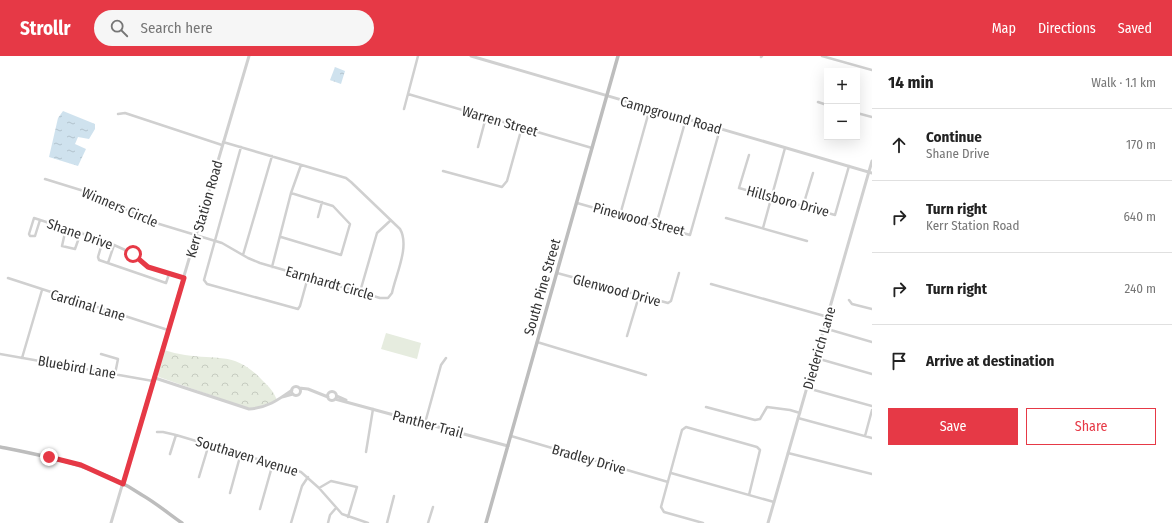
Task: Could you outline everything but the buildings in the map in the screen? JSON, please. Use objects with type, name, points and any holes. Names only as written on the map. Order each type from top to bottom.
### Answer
[{"type":"main road","name":"South Pine Street","points":[[486,523],[618,56]]},
{"type":"main road","points":[[0,447],[64,460],[93,470],[142,494],[182,523]]},
{"type":"street","name":"Kerr Station Road","points":[[111,523],[249,56]]},
{"type":"street","points":[[404,109],[418,56]]},
{"type":"street","name":"Campground Road","points":[[471,56],[870,172]]},
{"type":"street","points":[[822,56],[872,70]]},
{"type":"street","name":"Warren Street","points":[[408,94],[592,148]]},
{"type":"street","points":[[818,102],[824,104]]},
{"type":"street","points":[[620,215],[650,108]]},
{"type":"street","name":"Earnhardt Circle","points":[[118,114],[125,113],[346,178],[400,229],[404,236],[404,241],[392,293],[384,299],[272,266],[243,255],[231,247],[196,235]]},
{"type":"street","points":[[860,114],[872,117]]},
{"type":"street","points":[[478,147],[486,117]]},
{"type":"street","points":[[656,225],[686,119]]},
{"type":"street","points":[[443,171],[502,187],[507,181],[522,127]]},
{"type":"street","name":"Pinewood Street","points":[[576,202],[690,235],[720,129]]},
{"type":"street","points":[[241,147],[203,277],[204,280],[208,284],[298,309],[308,277]]},
{"type":"street","points":[[763,228],[785,148]]},
{"type":"street","name":"Hillsboro Drive","points":[[749,155],[740,188],[835,215],[849,166]]},
{"type":"street","points":[[243,255],[272,156]]},
{"type":"street","name":"Diederich Lane","points":[[768,523],[872,161]]},
{"type":"street","points":[[272,266],[281,237],[291,193],[301,165]]},
{"type":"street","points":[[803,206],[813,174]]},
{"type":"street","name":"Winners Circle","points":[[45,179],[88,192],[156,223],[196,235]]},
{"type":"street","points":[[281,237],[341,255],[349,222],[333,206],[291,193]]},
{"type":"street","points":[[318,217],[322,202]]},
{"type":"street","name":"Shane Drive","points":[[40,220],[36,236],[30,236],[29,234],[34,218],[103,240],[132,253],[148,267],[184,278]]},
{"type":"street","points":[[726,218],[807,241]]},
{"type":"street","points":[[360,292],[377,233],[391,220]]},
{"type":"street","points":[[66,228],[62,246],[72,250],[75,250],[80,232]]},
{"type":"street","points":[[103,240],[98,258],[108,263],[166,283],[169,274]]},
{"type":"street","points":[[108,263],[114,245]]},
{"type":"street","name":"Glenwood Drive","points":[[557,273],[669,303],[679,273]]},
{"type":"street","name":"Cardinal Lane","points":[[8,278],[168,330]]},
{"type":"street","points":[[711,284],[828,317]]},
{"type":"street","points":[[22,358],[42,290]]},
{"type":"street","points":[[628,336],[639,296]]},
{"type":"street","points":[[849,300],[852,304],[872,309]]},
{"type":"street","points":[[824,328],[872,342]]},
{"type":"street","points":[[537,342],[646,375]]},
{"type":"street","name":"Bluebird Lane","points":[[0,354],[115,374],[154,379]]},
{"type":"street","points":[[101,354],[118,359],[115,374]]},
{"type":"street","points":[[426,423],[442,365],[446,358]]},
{"type":"street","points":[[816,358],[872,374]]},
{"type":"street","points":[[154,379],[249,409],[264,407],[282,397],[295,386],[300,390],[308,389],[329,395],[334,392],[336,398],[330,400],[329,395]]},
{"type":"street","points":[[807,388],[872,406]]},
{"type":"street","points":[[292,390],[293,394]]},
{"type":"street","points":[[282,397],[293,394],[298,395],[300,390]]},
{"type":"street","name":"Panther Trail","points":[[336,398],[508,446]]},
{"type":"street","points":[[706,407],[755,420],[760,419],[767,407],[800,413]]},
{"type":"street","points":[[366,452],[373,409]]},
{"type":"street","points":[[865,436],[872,410]]},
{"type":"street","points":[[798,418],[872,438]]},
{"type":"street","points":[[703,523],[664,512],[661,508],[682,430],[686,427],[757,447],[760,450],[749,495]]},
{"type":"street","name":"Southaven Avenue","points":[[156,432],[176,435],[209,444],[301,472],[319,488],[336,508],[348,517],[368,523]]},
{"type":"street","points":[[170,454],[176,435]]},
{"type":"street","name":"Bradley Drive","points":[[510,436],[668,482]]},
{"type":"street","points":[[199,477],[209,444]]},
{"type":"street","points":[[788,453],[871,475]]},
{"type":"street","points":[[230,493],[241,454]]},
{"type":"street","points":[[260,509],[274,463]]},
{"type":"street","points":[[670,473],[774,502]]},
{"type":"street","points":[[291,523],[302,486],[308,477]]},
{"type":"street","points":[[319,488],[331,481],[357,486],[348,517]]},
{"type":"street","points":[[386,523],[394,496]]},
{"type":"street","points":[[428,523],[433,507]]},
{"type":"street","points":[[328,523],[330,515],[336,508]]},
{"type":"green space","points":[[386,333],[421,343],[417,359],[381,349]]},
{"type":"green space","points":[[164,350],[177,354],[235,361],[253,371],[271,389],[277,400],[256,408],[247,408],[159,377],[157,373]]},
{"type":"water","points":[[335,67],[345,71],[341,84],[330,80]]},
{"type":"water","points":[[63,111],[95,124],[95,129],[89,139],[78,137],[75,144],[86,149],[78,166],[49,157],[58,118]]},
{"type":"route","points":[[49,457],[81,465],[123,484],[184,278],[148,267],[133,254]]}]
